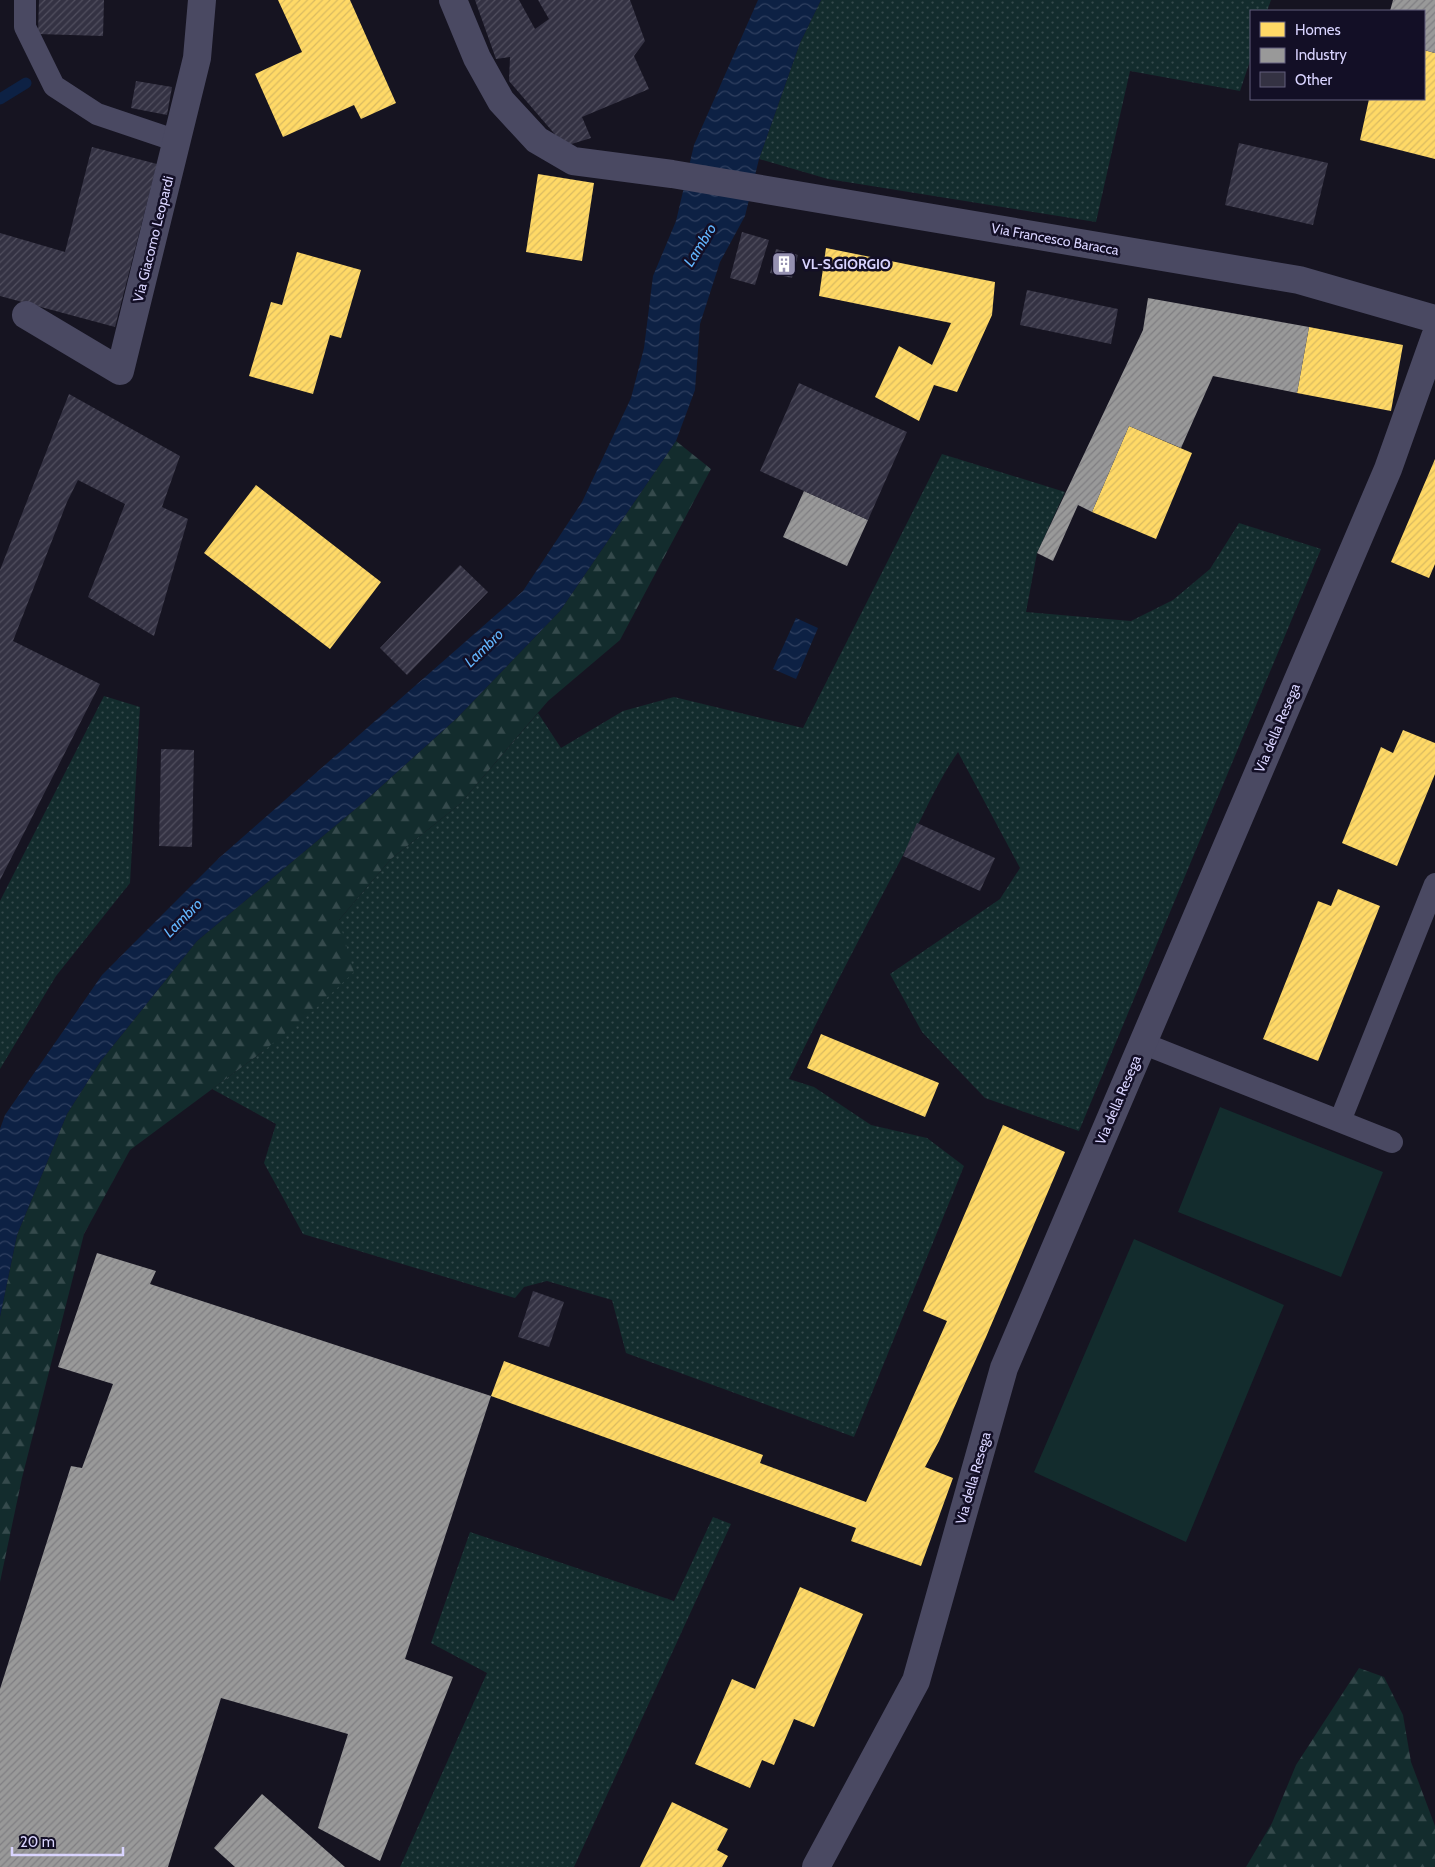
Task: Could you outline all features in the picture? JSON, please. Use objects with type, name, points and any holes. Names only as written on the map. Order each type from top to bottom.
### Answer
[{"type":"street","name":"Via Giacomo Leopardi","points":[[26,315],[120,371],[197,58],[202,0]]},
{"type":"street","name":"Via Francesco Baracca","points":[[453,0],[477,58],[501,101],[537,140],[573,161],[672,174],[1299,280],[1435,319]]},
{"type":"street","name":"Via della Resega","points":[[816,1867],[916,1680],[1004,1368],[1388,469],[1435,337]]},
{"type":"lane","points":[[25,0],[25,28],[54,86],[96,114],[177,141]]},
{"type":"lane","points":[[1340,1121],[1435,884]]},
{"type":"lane","points":[[1142,1043],[1392,1142]]},
{"type":"green space","points":[[821,0],[1271,0],[1267,10],[1250,10],[1250,61],[1240,91],[1130,71],[1096,222],[828,179],[759,159],[800,43]]},
{"type":"green space","points":[[676,441],[711,469],[620,640],[548,701],[460,804],[391,859],[339,920],[354,972],[312,1012],[262,1052],[130,1150],[84,1234],[22,1478],[0,1582],[0,1317],[17,1235],[67,1114],[100,1062],[197,941],[365,801],[457,718],[560,611]]},
{"type":"green space","points":[[942,454],[1065,492],[1037,553],[1026,612],[1131,621],[1173,600],[1210,569],[1239,523],[1321,549],[1079,1131],[985,1098],[922,1032],[890,974],[1000,899],[1020,868],[958,752],[935,791],[789,1079],[814,1087],[871,1125],[927,1138],[964,1166],[854,1437],[626,1353],[612,1300],[547,1281],[524,1287],[515,1298],[303,1234],[264,1163],[276,1124],[212,1089],[262,1052],[339,920],[391,859],[460,804],[538,713],[561,748],[623,711],[674,697],[803,728]]},
{"type":"green space","points":[[104,696],[140,707],[130,883],[56,976],[0,1069],[0,901]]},
{"type":"green space","points":[[1220,1107],[1383,1172],[1341,1277],[1178,1212]]},
{"type":"green space","points":[[1134,1239],[1284,1305],[1186,1542],[1034,1472]]},
{"type":"green space","points":[[713,1517],[731,1524],[574,1867],[400,1867],[487,1673],[431,1643],[470,1532],[674,1601]]},
{"type":"green space","points":[[1359,1668],[1384,1677],[1403,1715],[1411,1762],[1435,1826],[1435,1867],[1246,1867],[1272,1823],[1296,1765]]},
{"type":"water","name":"Lambro","points":[[758,0],[821,0],[800,43],[759,159],[745,216],[720,262],[700,324],[695,390],[676,441],[560,611],[457,718],[365,801],[197,941],[100,1062],[67,1114],[17,1235],[0,1317],[0,1129],[5,1115],[102,975],[219,858],[523,591],[582,502],[631,398],[644,348],[653,276],[676,221],[694,145]]},
{"type":"water","points":[[796,618],[818,628],[796,679],[773,669]]},
{"type":"building: Homes","points":[[278,0],[350,0],[396,103],[361,119],[354,105],[283,137],[255,74],[302,52]]},
{"type":"building: Homes","points":[[1425,50],[1435,53],[1435,159],[1360,140],[1369,100],[1425,100]]},
{"type":"building: Homes","points":[[538,174],[594,183],[582,261],[526,252]]},
{"type":"building: Homes","points":[[826,248],[995,282],[992,315],[957,392],[934,385],[919,421],[875,397],[899,346],[932,365],[951,323],[819,296]]},
{"type":"building: Homes","points":[[297,252],[361,270],[341,338],[330,335],[313,394],[249,376],[271,302],[282,305]]},
{"type":"building: Homes","points":[[1309,327],[1403,345],[1391,411],[1297,393]]},
{"type":"building: Homes","points":[[1129,426],[1192,453],[1156,539],[1092,512]]},
{"type":"building: Homes","points":[[1435,459],[1435,564],[1429,578],[1391,562]]},
{"type":"building: Homes","points":[[256,485],[381,582],[330,649],[204,553]]},
{"type":"building: Homes","points":[[1403,730],[1435,743],[1435,774],[1397,866],[1342,843],[1381,747],[1393,753]]},
{"type":"building: Homes","points":[[1338,889],[1380,906],[1318,1061],[1263,1039],[1318,901],[1331,906]]},
{"type":"building: Homes","points":[[821,1034],[939,1083],[925,1117],[807,1068]]},
{"type":"building: Homes","points":[[1003,1125],[1065,1152],[986,1337],[939,1441],[925,1467],[953,1478],[921,1566],[851,1541],[856,1528],[491,1396],[504,1361],[763,1455],[760,1463],[866,1502],[947,1321],[923,1311]]},
{"type":"building: Homes","points":[[800,1587],[863,1614],[814,1727],[794,1719],[774,1765],[762,1760],[750,1788],[695,1764],[732,1679],[755,1689]]},
{"type":"building: Homes","points":[[672,1802],[728,1829],[717,1850],[728,1856],[722,1867],[640,1867]]},
{"type":"building: Industry","points":[[1393,0],[1435,0],[1435,53],[1425,50],[1425,10],[1390,10]]},
{"type":"building: Industry","points":[[1148,298],[1309,327],[1297,393],[1213,376],[1181,448],[1129,426],[1092,512],[1078,505],[1053,561],[1037,553],[1143,330]]},
{"type":"building: Industry","points":[[804,491],[868,520],[847,566],[783,537]]},
{"type":"building: Industry","points":[[97,1253],[156,1271],[150,1284],[491,1396],[405,1659],[453,1677],[380,1861],[318,1828],[348,1734],[221,1698],[168,1867],[0,1867],[0,1689],[71,1466],[82,1468],[113,1384],[58,1367]]},
{"type":"building: Industry","points":[[262,1794],[345,1867],[235,1867],[214,1848]]},
{"type":"building: Other","points":[[39,0],[104,0],[103,36],[38,34]]},
{"type":"building: Other","points":[[475,0],[519,0],[535,29],[549,19],[538,0],[630,0],[645,41],[634,56],[649,89],[582,117],[591,138],[565,146],[509,81],[510,57],[496,59]]},
{"type":"building: Other","points":[[136,81],[172,87],[167,115],[131,108]]},
{"type":"building: Other","points":[[1239,143],[1328,163],[1313,225],[1225,205]]},
{"type":"building: Other","points":[[92,147],[157,164],[115,327],[0,296],[0,233],[65,252]]},
{"type":"building: Other","points":[[742,232],[769,240],[755,285],[730,278]]},
{"type":"building: Other","name":"VL-S.GIORGIO","points":[[776,249],[798,255],[792,278],[770,273]]},
{"type":"building: Other","points":[[1027,290],[1118,309],[1111,344],[1020,325]]},
{"type":"building: Other","points":[[799,383],[907,432],[868,520],[760,471]]},
{"type":"building: Other","points":[[69,394],[180,456],[162,507],[188,519],[154,636],[88,597],[125,504],[78,480],[67,502],[13,641],[100,684],[0,880],[0,570]]},
{"type":"building: Other","points":[[460,565],[488,592],[407,675],[380,648]]},
{"type":"building: Other","points":[[161,749],[194,750],[192,847],[159,846]]},
{"type":"building: Other","points":[[917,823],[995,858],[980,891],[903,856]]},
{"type":"building: Other","points":[[533,1291],[564,1302],[549,1347],[518,1337]]},
{"type":"waterway","points":[[0,99],[26,83]]},
{"type":"place","name":"VL-S.GIORGIO","points":[[784,264]]}]
